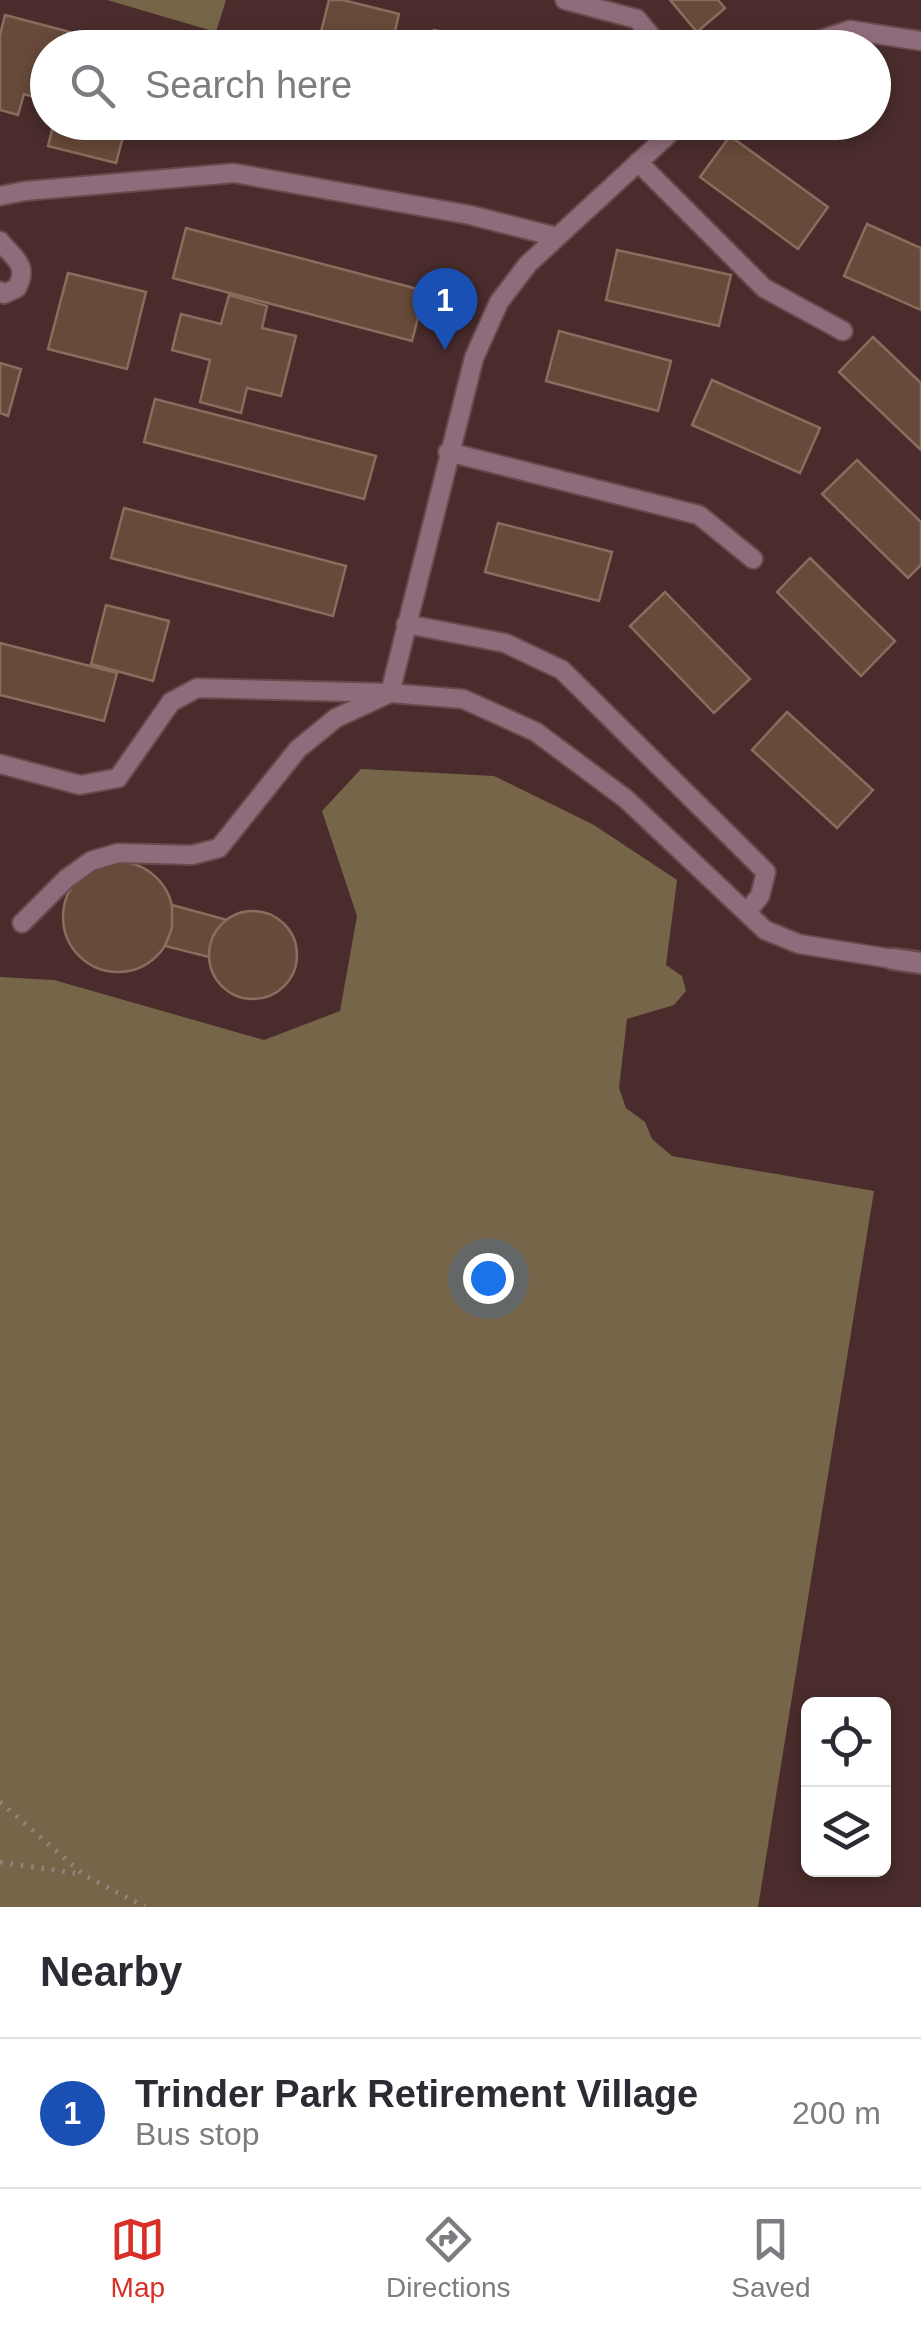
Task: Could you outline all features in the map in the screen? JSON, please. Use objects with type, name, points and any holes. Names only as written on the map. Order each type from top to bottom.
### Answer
[{"type":"street","points":[[893,958],[921,964]]},
{"type":"lane","points":[[565,0],[637,20],[646,30]]},
{"type":"lane","points":[[891,36],[921,41]]},
{"type":"lane","points":[[390,693],[474,358],[499,302],[528,264],[662,140]]},
{"type":"lane","points":[[638,162],[764,288],[842,331]]},
{"type":"lane","points":[[0,196],[25,190],[234,173],[470,215],[557,238]]},
{"type":"lane","points":[[0,241],[22,262],[24,275],[17,288],[4,294],[0,291]]},
{"type":"lane","points":[[448,452],[699,514],[753,560]]},
{"type":"lane","points":[[406,624],[505,643],[562,670],[766,872],[760,896],[747,912]]},
{"type":"lane","points":[[0,764],[80,784],[118,778],[171,702],[197,688],[463,699],[536,732],[626,799],[765,930],[800,944],[893,958]]},
{"type":"lane","points":[[22,923],[91,861],[118,853],[192,855],[219,848],[298,749],[336,718],[390,693]]},
{"type":"path","points":[[0,1802],[84,1874],[145,1907]]},
{"type":"path","points":[[0,1862],[84,1874]]},
{"type":"shaded area","points":[[107,0],[226,0],[217,30]]},
{"type":"shaded area","points":[[361,769],[494,776],[594,825],[677,880],[666,965],[682,976],[686,991],[674,1005],[627,1019],[619,1088],[626,1108],[645,1122],[652,1139],[672,1156],[874,1191],[758,1907],[0,1907],[0,977],[54,980],[264,1040],[340,1011],[357,916],[322,811]]},
{"type":"building","points":[[329,0],[399,14],[395,30],[322,30]]},
{"type":"building","points":[[670,0],[718,0],[725,8],[695,30]]},
{"type":"building","points":[[5,15],[62,30],[30,30],[30,96],[24,94],[18,115],[0,110],[0,35]]},
{"type":"building","points":[[50,140],[122,140],[116,163],[48,146]]},
{"type":"building","points":[[727,140],[736,140],[828,207],[798,249],[700,177]]},
{"type":"building","points":[[867,224],[921,248],[921,310],[844,276]]},
{"type":"building","points":[[186,228],[425,291],[412,341],[173,278]]},
{"type":"building","points":[[617,250],[731,275],[719,326],[606,300]]},
{"type":"building","points":[[68,273],[146,292],[127,369],[48,349]]},
{"type":"building","points":[[229,295],[267,306],[262,328],[296,336],[281,396],[247,388],[241,413],[200,402],[210,360],[172,350],[181,314],[221,324]]},
{"type":"building","points":[[559,331],[671,361],[658,411],[546,381]]},
{"type":"building","points":[[873,337],[921,383],[921,450],[839,372]]},
{"type":"building","points":[[0,363],[21,369],[8,416],[0,413]]},
{"type":"building","points":[[712,380],[820,428],[800,473],[692,425]]},
{"type":"building","points":[[155,399],[376,456],[364,499],[144,442]]},
{"type":"building","points":[[857,460],[921,522],[921,565],[908,578],[822,494]]},
{"type":"building","points":[[124,508],[346,566],[333,616],[111,558]]},
{"type":"building","points":[[498,523],[612,552],[599,601],[485,572]]},
{"type":"building","points":[[810,558],[895,641],[861,676],[777,592]]},
{"type":"building","points":[[665,592],[750,679],[714,713],[630,626]]},
{"type":"building","points":[[106,605],[169,621],[153,681],[91,664]]},
{"type":"building","points":[[0,643],[117,673],[104,721],[0,695]]},
{"type":"building","points":[[787,712],[873,790],[837,828],[752,750]]},
{"type":"building","points":[[118,862],[139,866],[157,878],[169,896],[173,917],[169,938],[157,956],[139,968],[118,972],[97,968],[79,956],[67,938],[63,917],[67,896],[79,878],[97,866]]},
{"type":"building","points":[[172,905],[227,920],[213,936],[209,957],[165,946],[172,928]]},
{"type":"building","points":[[244,911],[262,911],[278,918],[290,930],[297,955],[290,980],[278,992],[262,999],[244,999],[228,992],[216,980],[209,964],[209,946],[216,930],[228,918]]},
{"type":"place","name":"Trinder Park Retirement Village","points":[[445,350]]}]
